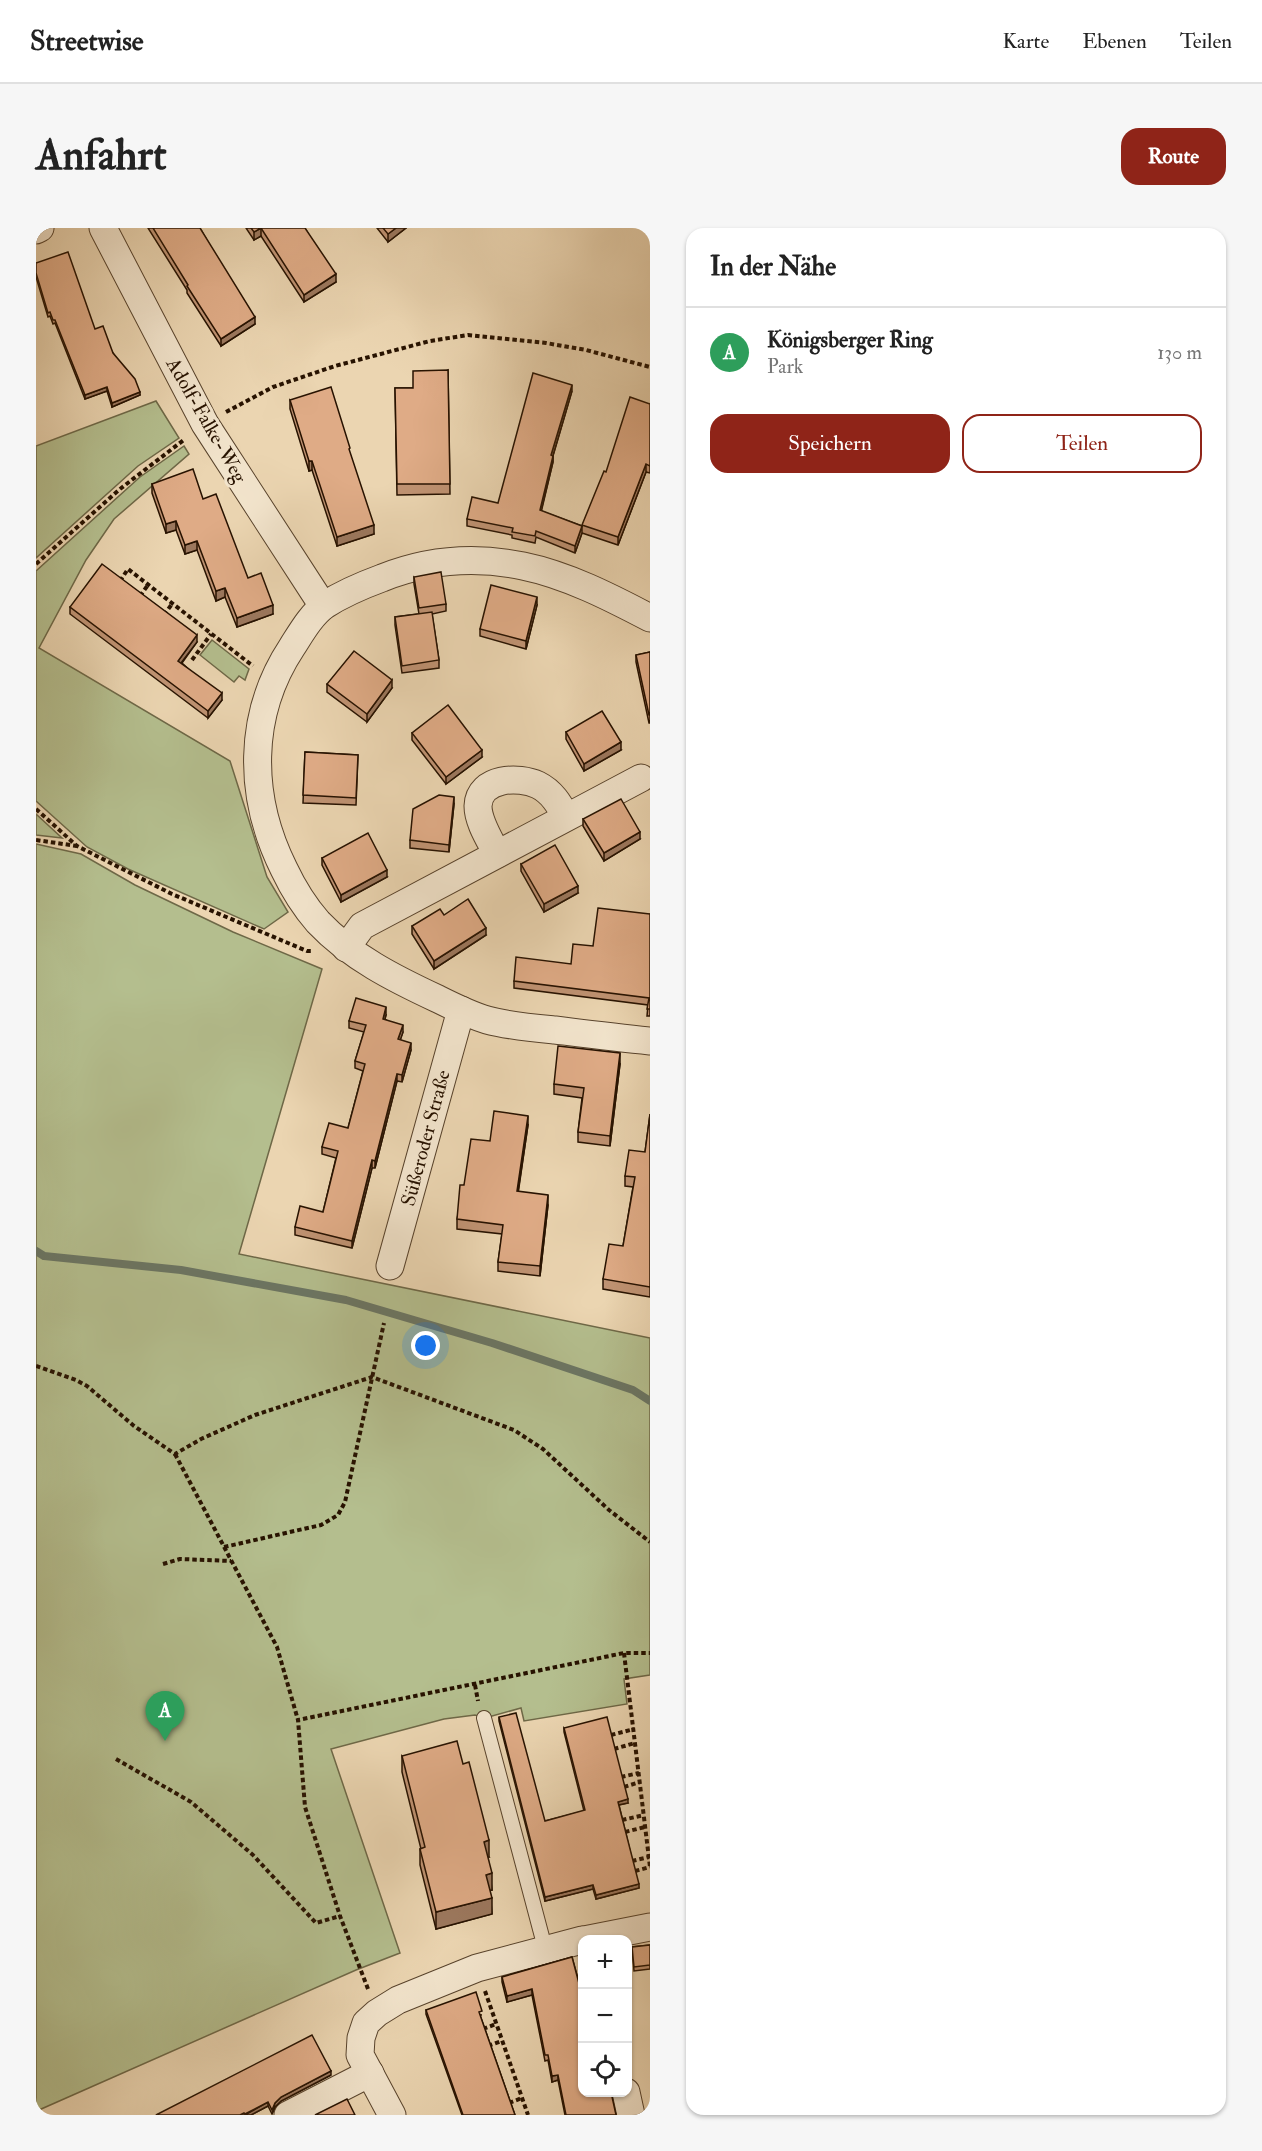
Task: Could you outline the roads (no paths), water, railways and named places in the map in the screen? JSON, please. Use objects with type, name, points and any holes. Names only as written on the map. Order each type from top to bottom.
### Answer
[{"type":"street","points":[[36,230],[40,228]]},
{"type":"street","name":"Adolf-Falke-Weg","points":[[103,228],[205,424],[323,606]]},
{"type":"street","points":[[650,618],[614,598],[524,566],[484,560],[440,562],[401,570],[363,585],[323,606],[293,645],[270,688],[260,726],[257,767],[261,810],[276,854],[295,892],[318,921],[346,948],[386,973],[460,1010],[487,1020],[530,1028],[650,1041]]},
{"type":"street","points":[[346,948],[362,926],[641,778]]},
{"type":"street","points":[[497,854],[478,807],[480,798],[490,786],[505,780],[524,780],[539,786],[557,802],[566,817]]},
{"type":"street","name":"Süßeroder Straße","points":[[390,1266],[460,1010]]},
{"type":"street","points":[[609,1935],[650,1927]]},
{"type":"street","points":[[392,2115],[360,2055],[361,2038],[366,2023],[398,2000],[477,1968],[544,1948],[578,1941]]},
{"type":"street","points":[[288,2115],[370,2073]]},
{"type":"street","points":[[627,2097],[631,2115]]},
{"type":"lane","points":[[484,1718],[544,1948]]},
{"type":"waterway","points":[[36,1251],[44,1256],[181,1270],[346,1300],[492,1343],[633,1390],[650,1401]]},
{"type":"place","name":"Königsberger Ring","points":[[165,1741]]}]
